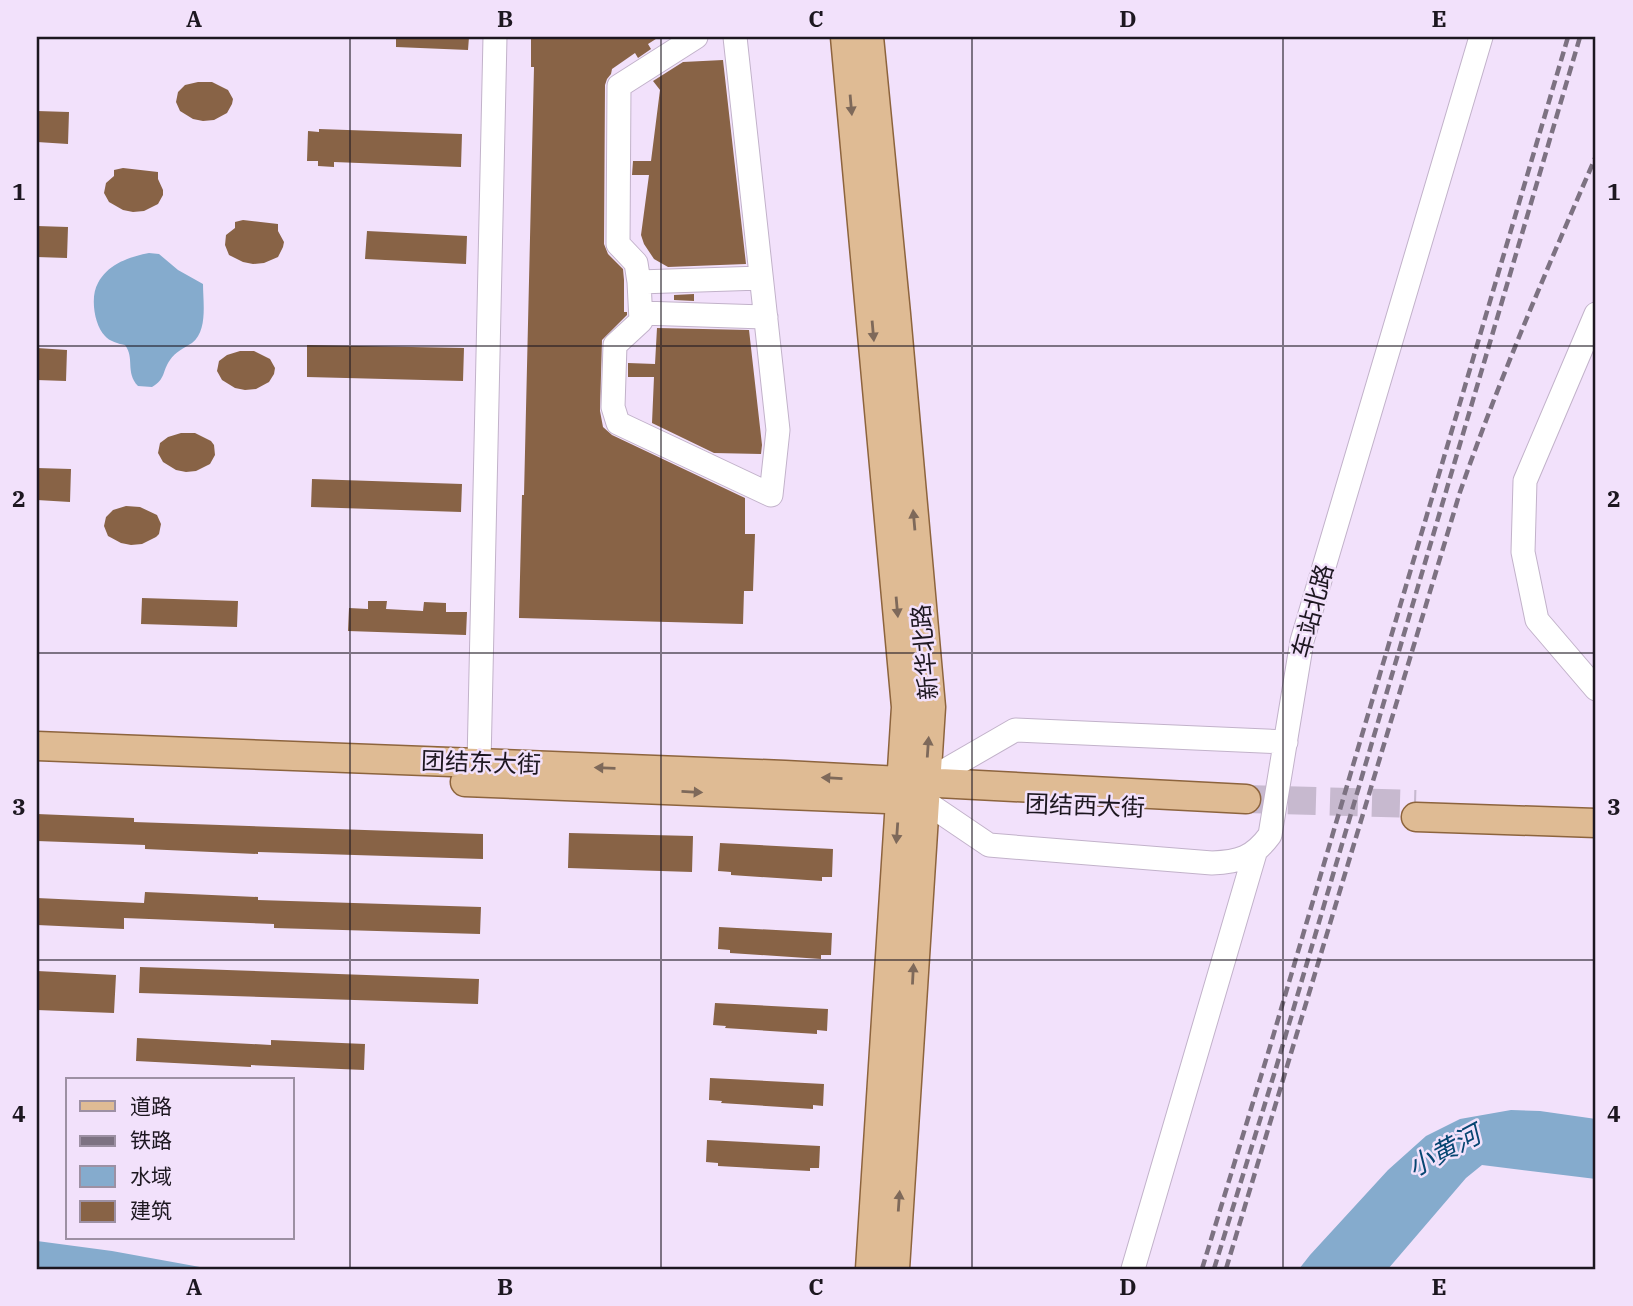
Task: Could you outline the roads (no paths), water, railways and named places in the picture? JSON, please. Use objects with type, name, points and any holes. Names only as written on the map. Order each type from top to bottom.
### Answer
[{"type":"main road","name":"新华北路","points":[[845,37],[912,791],[895,1269]]},
{"type":"main road","name":"新华北路","points":[[869,37],[930,706],[912,791],[870,1269]]},
{"type":"main road","name":"团结东大街","points":[[37,746],[480,763],[912,791]]},
{"type":"main road","name":"团结东大街","points":[[37,764],[770,796],[912,791]]},
{"type":"main road","name":"团结西大街","points":[[912,791],[1246,805]]},
{"type":"main road","points":[[1596,809],[1416,810],[1596,823]]},
{"type":"street","points":[[480,763],[495,37]]},
{"type":"street","points":[[696,37],[619,86],[618,244],[636,263],[641,321],[615,345],[612,407],[618,423],[771,495],[778,430],[734,37]]},
{"type":"street","name":"车站北路","points":[[1133,1269],[1255,853],[1270,835],[1302,641],[1481,37]]},
{"type":"street","points":[[639,282],[761,278]]},
{"type":"street","points":[[641,313],[766,317]]},
{"type":"street","points":[[1596,314],[1525,481],[1522,552],[1537,620],[1596,689]]},
{"type":"street","points":[[1255,853],[1229,862],[1212,863],[989,845],[912,791],[1015,730],[1286,742]]},
{"type":"water","points":[[149,253],[159,254],[178,270],[203,284],[204,307],[203,324],[197,338],[172,357],[162,378],[152,387],[138,386],[134,381],[128,350],[125,345],[109,339],[101,331],[94,303],[98,283],[107,271],[127,259]]},
{"type":"water","name":"小黄河","points":[[1511,1110],[1596,1119],[1596,1179],[1482,1165],[1466,1178],[1388,1269],[1299,1269],[1388,1170],[1426,1136],[1460,1119]]},
{"type":"water","points":[[37,1241],[112,1251],[211,1269],[37,1269]]},
{"type":"tunnel","points":[[1246,799],[1416,804]]},
{"type":"railway","points":[[1202,1269],[1568,37]]},
{"type":"railway","points":[[1214,1269],[1276,1068],[1580,37]]},
{"type":"railway","points":[[1226,1269],[1460,492],[1508,364],[1596,156]]}]
